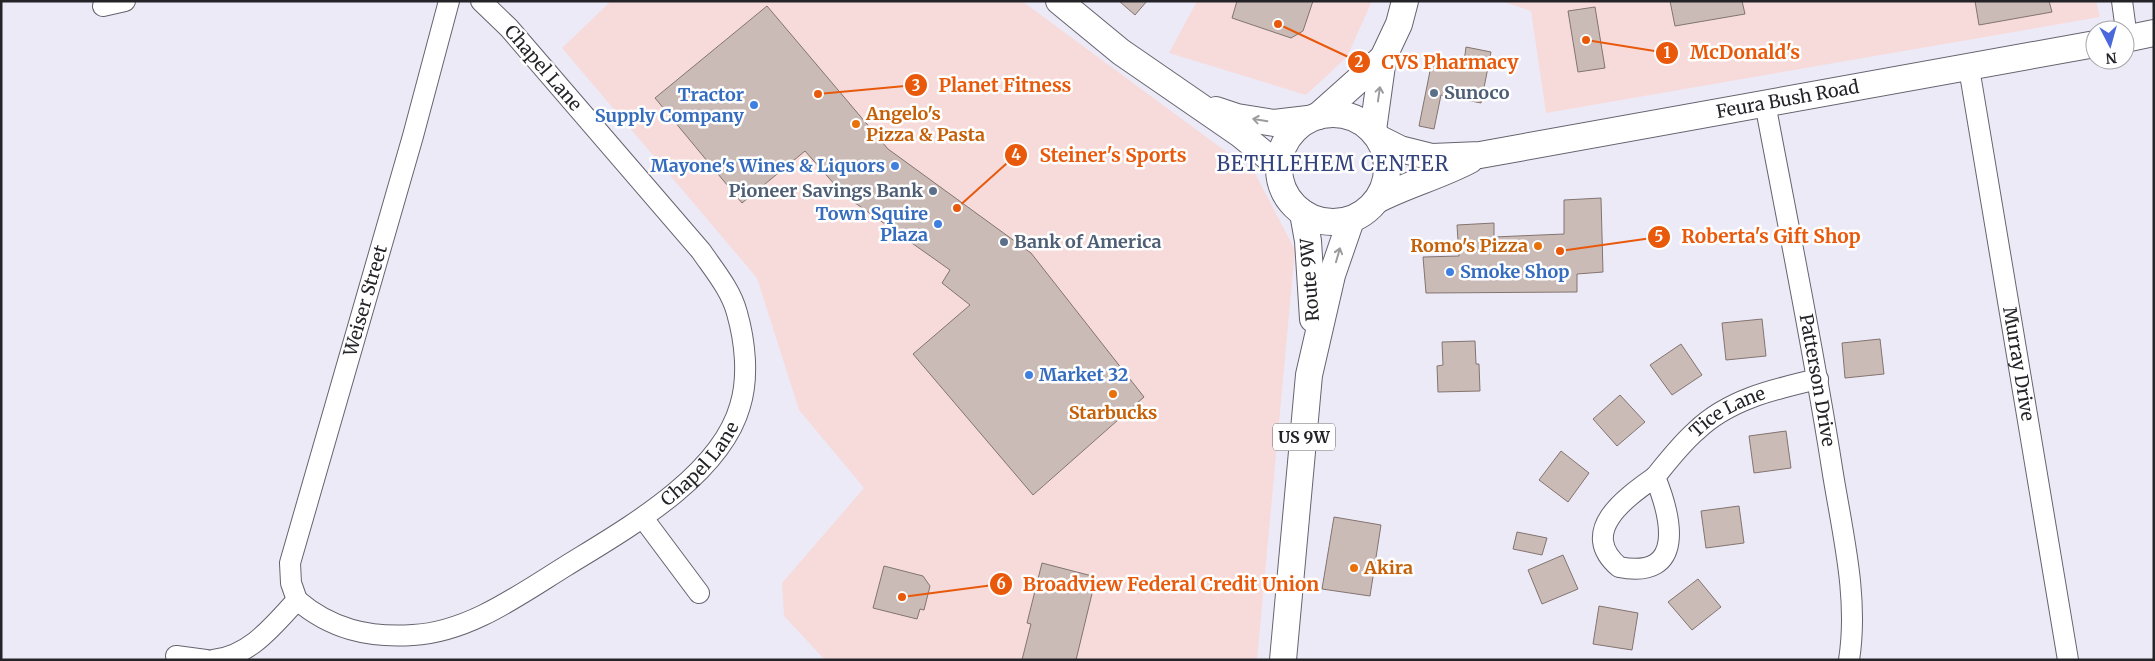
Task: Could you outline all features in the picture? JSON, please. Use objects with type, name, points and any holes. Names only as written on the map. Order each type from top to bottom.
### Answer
[{"type":"main road","points":[[1059,1],[1121,52],[1240,134],[1279,166]]},
{"type":"main road","points":[[1377,135],[1383,58],[1399,24],[1405,1]]},
{"type":"main road","points":[[2135,37],[2154,33]]},
{"type":"main road","name":"Feura Bush Road","points":[[1377,135],[1400,149],[1432,157],[1480,155],[2085,46]]},
{"type":"main road","points":[[1195,104],[1237,117],[1274,123],[1313,117],[1332,113],[1347,115],[1361,121],[1377,135],[1386,154],[1388,170],[1385,186],[1378,200],[1366,212],[1351,220],[1326,221],[1303,213],[1290,200],[1281,184],[1279,166],[1281,152],[1287,139],[1297,128],[1313,117],[1383,58]]},
{"type":"main road","name":"Feura Bush Road","points":[[1378,200],[1402,187],[1446,173],[1480,155]]},
{"type":"main road","name":"Route 9W","points":[[1303,213],[1310,259],[1314,347]]},
{"type":"main road","name":"Route 9W","points":[[1284,660],[1309,375],[1314,347],[1339,249],[1351,220]]},
{"type":"street","points":[[103,6],[125,1]]},
{"type":"street","name":"Weiser Street","points":[[297,600],[291,583],[290,564],[450,1]]},
{"type":"street","name":"Chapel Lane","points":[[297,600],[316,616],[340,628],[374,634],[413,635],[446,629],[466,622],[504,604],[643,518],[702,467],[722,442],[740,406],[745,378],[744,350],[737,312],[722,282],[701,251],[509,28],[481,1]]},
{"type":"street","points":[[2122,1],[2124,20]]},
{"type":"street","name":"Murray Drive","points":[[1969,68],[2068,660]]},
{"type":"street","name":"Patterson Drive","points":[[1765,103],[1818,379],[1852,590],[1853,631],[1849,660]]},
{"type":"street","name":"Tice Lane","points":[[1655,477],[1695,431],[1715,415],[1769,391],[1818,379]]},
{"type":"street","points":[[643,518],[699,593]]},
{"type":"street","points":[[213,660],[227,658],[266,634],[297,600]]},
{"type":"street","points":[[176,656],[206,660]]},
{"type":"shaded area","points":[[611,1],[1022,1],[1255,173],[1295,250],[1257,660],[825,660],[784,616],[782,583],[864,488],[799,410],[757,278],[562,48]]},
{"type":"shaded area","points":[[1197,1],[1372,1],[1347,57],[1306,95],[1169,53]]},
{"type":"shaded area","points":[[1501,1],[2096,1],[2100,17],[1546,113],[1531,11]]},
{"type":"building","points":[[1119,1],[1147,1],[1135,15]]},
{"type":"building","points":[[1237,1],[1313,1],[1303,31],[1291,38],[1232,18]]},
{"type":"building","points":[[1670,1],[1742,1],[1745,14],[1675,26]]},
{"type":"building","points":[[1975,1],[2049,1],[2052,12],[1979,25]]},
{"type":"building","points":[[767,6],[888,149],[1031,253],[1144,397],[1033,495],[913,354],[970,305],[942,283],[950,270],[844,195],[805,151],[742,203],[655,98]]},
{"type":"building","points":[[1595,7],[1605,68],[1578,72],[1568,11]]},
{"type":"building","points":[[1466,47],[1491,52],[1481,103],[1441,95],[1434,129],[1419,126],[1433,56],[1464,62]]},
{"type":"building","points":[[1601,198],[1603,272],[1577,274],[1577,292],[1426,293],[1423,257],[1459,256],[1457,225],[1494,223],[1494,237],[1564,234],[1564,200]]},
{"type":"building","points":[[1762,319],[1766,356],[1726,360],[1722,323]]},
{"type":"building","points":[[1880,339],[1884,374],[1845,378],[1842,343]]},
{"type":"building","points":[[1475,341],[1476,364],[1479,364],[1480,391],[1438,392],[1437,366],[1443,365],[1442,342]]},
{"type":"building","points":[[1681,344],[1702,375],[1672,395],[1650,365]]},
{"type":"building","points":[[1620,395],[1645,422],[1617,446],[1593,419]]},
{"type":"building","points":[[1786,431],[1791,468],[1754,473],[1749,436]]},
{"type":"building","points":[[1561,451],[1589,473],[1568,502],[1539,480]]},
{"type":"building","points":[[1739,506],[1744,543],[1706,548],[1701,511]]},
{"type":"building","points":[[1334,517],[1381,525],[1370,596],[1322,589]]},
{"type":"building","points":[[1517,532],[1547,538],[1542,555],[1513,549]]},
{"type":"building","points":[[1563,555],[1578,589],[1542,604],[1528,570]]},
{"type":"building","points":[[1042,563],[1096,577],[1076,660],[1022,660],[1031,624],[1027,623]]},
{"type":"building","points":[[884,566],[923,576],[930,586],[924,610],[920,609],[917,619],[873,608]]},
{"type":"building","points":[[1698,579],[1721,607],[1692,630],[1668,602]]},
{"type":"building","points":[[1599,606],[1638,613],[1632,650],[1593,644]]},
{"type":"place","name":"CVS Pharmacy","points":[[1278,24]]},
{"type":"place","name":"McDonald's","points":[[1586,40]]},
{"type":"place","name":"Sunoco","points":[[1434,93]]},
{"type":"place","name":"Planet Fitness","points":[[818,94]]},
{"type":"place","name":"Tractor Supply Company","points":[[754,105]]},
{"type":"place","name":"Angelo's Pizza & Pasta","points":[[856,124]]},
{"type":"place","name":"Mayone's Wines & Liquors","points":[[895,166]]},
{"type":"place","name":"Pioneer Savings Bank","points":[[933,191]]},
{"type":"place","name":"Steiner's Sports","points":[[957,208]]},
{"type":"place","name":"Town Squire Plaza","points":[[938,224]]},
{"type":"place","name":"Bank of America","points":[[1004,242]]},
{"type":"place","name":"Romo's Pizza","points":[[1538,246]]},
{"type":"place","name":"Roberta's Gift Shop","points":[[1560,251]]},
{"type":"place","name":"Smoke Shop","points":[[1450,272]]},
{"type":"place","name":"Market 32","points":[[1029,375]]},
{"type":"place","name":"Starbucks","points":[[1113,394]]},
{"type":"place","name":"Akira","points":[[1354,568]]},
{"type":"place","name":"Broadview Federal Credit Union","points":[[902,597]]},
{"type":"district","name":"BETHLEHEM CENTER","points":[[1333,164]]}]
